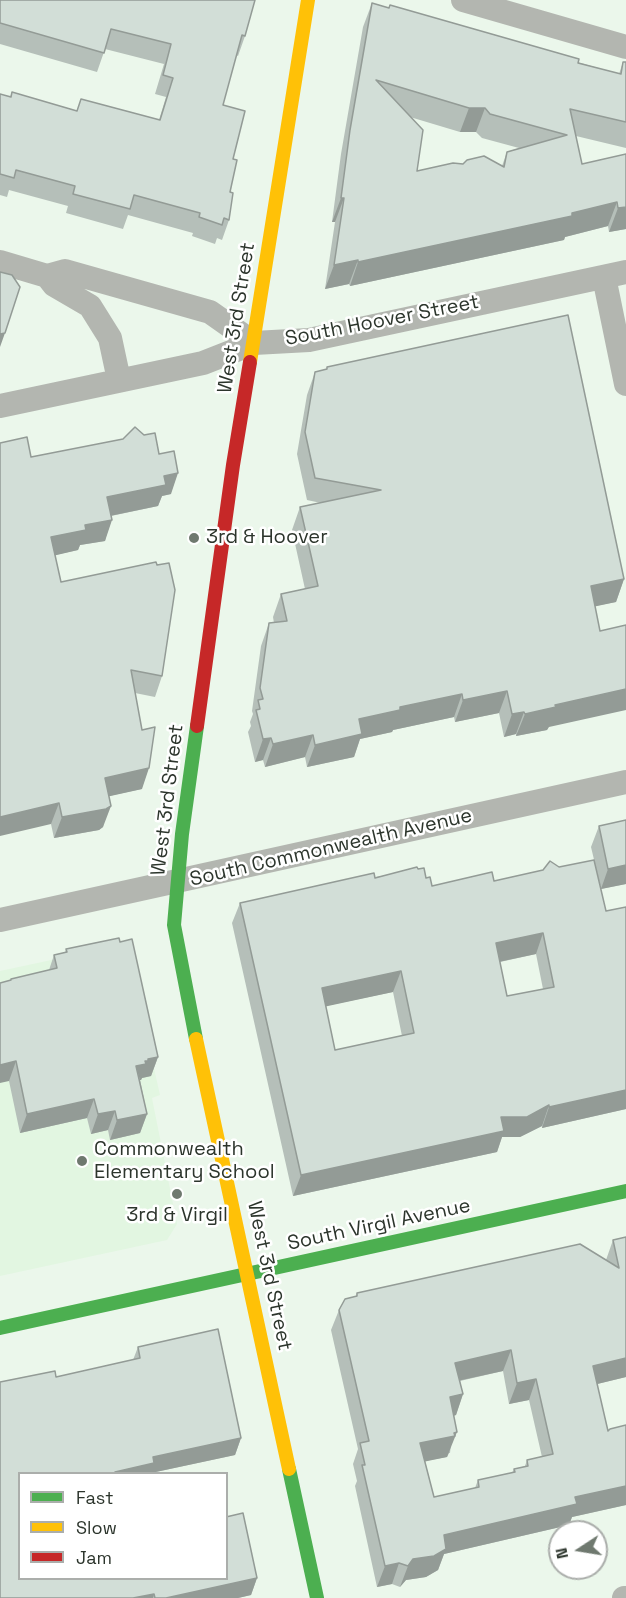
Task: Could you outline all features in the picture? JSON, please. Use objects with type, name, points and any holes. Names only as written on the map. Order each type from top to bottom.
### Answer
[{"type":"main road","name":"West 3rd Street","points":[[308,0],[233,465],[176,882],[174,925],[197,1042],[317,1598]]},
{"type":"main road","name":"South Virgil Avenue","points":[[0,1328],[626,1191]]},
{"type":"street","points":[[464,0],[626,47]]},
{"type":"street","points":[[0,262],[47,276],[65,271],[210,312],[254,343]]},
{"type":"street","name":"South Hoover Street","points":[[0,406],[203,363],[254,343],[309,340],[615,274]]},
{"type":"street","points":[[615,274],[626,384]]},
{"type":"street","points":[[47,276],[54,285],[90,306],[110,338],[119,380]]},
{"type":"street","name":"South Commonwealth Avenue","points":[[0,920],[626,782]]},
{"type":"shaded area","name":"Commonwealth Elementary School","points":[[126,944],[160,1095],[152,1098],[177,1224],[167,1240],[0,1276],[0,971]]},
{"type":"building","points":[[0,0],[255,0],[245,36],[242,35],[223,105],[245,111],[233,159],[237,160],[230,192],[233,193],[229,220],[224,218],[222,225],[199,217],[200,213],[134,195],[130,209],[73,194],[75,186],[16,170],[14,178],[0,174],[0,94],[11,97],[12,92],[77,111],[81,99],[160,120],[173,78],[163,75],[171,44],[111,29],[104,53],[0,23]]},
{"type":"building","points":[[372,3],[389,8],[390,5],[579,59],[578,63],[621,74],[623,62],[626,62],[626,122],[570,109],[582,164],[626,154],[626,207],[618,208],[617,202],[572,213],[572,216],[358,262],[358,260],[334,265],[344,198],[341,198]],"holes":[[[376,80],[469,108],[485,108],[490,114],[567,135],[507,152],[504,167],[484,156],[467,160],[463,164],[453,163],[417,171],[423,130]]]},
{"type":"building","points":[[0,272],[12,275],[20,287],[5,333],[0,334]]},
{"type":"building","points":[[568,315],[624,579],[591,586],[600,631],[626,625],[626,689],[525,714],[524,712],[512,714],[507,691],[463,700],[462,694],[400,707],[400,710],[359,719],[362,734],[315,745],[313,735],[273,744],[271,738],[263,739],[256,710],[260,709],[258,700],[263,699],[260,688],[269,623],[287,621],[281,594],[318,586],[300,507],[381,490],[315,478],[305,432],[315,372],[327,369],[327,367]]},
{"type":"building","points":[[135,427],[144,435],[155,433],[159,454],[174,451],[178,473],[164,476],[166,485],[107,497],[112,520],[85,525],[86,530],[51,537],[61,582],[156,562],[157,565],[169,563],[175,590],[162,676],[131,670],[142,730],[155,727],[149,768],[105,778],[111,806],[106,809],[62,817],[59,803],[0,817],[0,443],[27,437],[31,457],[123,439]]},
{"type":"building","points":[[626,820],[626,865],[608,869],[599,826]]},
{"type":"building","points":[[594,860],[606,911],[626,907],[626,1090],[549,1107],[549,1105],[527,1117],[501,1117],[504,1131],[301,1175],[240,903],[374,873],[375,878],[417,867],[418,869],[424,868],[426,878],[430,877],[432,886],[492,872],[494,881],[543,870],[550,861],[559,867]],"holes":[[[543,933],[554,987],[507,996],[496,943]],[[401,971],[414,1033],[335,1050],[322,988]]]},
{"type":"building","points":[[119,938],[120,942],[132,939],[158,1057],[148,1059],[145,1061],[146,1064],[136,1066],[147,1114],[117,1120],[115,1111],[98,1114],[94,1099],[27,1114],[16,1061],[0,1065],[0,983],[57,968],[54,955],[67,952],[66,949]]},
{"type":"building","points":[[626,1237],[626,1358],[593,1366],[608,1431],[626,1425],[626,1486],[575,1497],[577,1504],[444,1535],[446,1549],[434,1556],[413,1559],[408,1566],[399,1563],[385,1566],[362,1465],[365,1465],[360,1443],[369,1441],[339,1310],[345,1299],[357,1296],[357,1293],[580,1244],[619,1268],[613,1240]],"holes":[[[511,1350],[517,1383],[536,1379],[553,1454],[527,1460],[528,1466],[514,1469],[515,1472],[478,1480],[479,1487],[434,1497],[420,1443],[455,1436],[454,1433],[457,1432],[450,1397],[463,1394],[455,1363]]]},
{"type":"building","points":[[218,1329],[241,1438],[153,1457],[154,1463],[115,1472],[18,1472],[18,1580],[228,1580],[228,1517],[243,1513],[257,1578],[166,1598],[155,1598],[154,1594],[133,1598],[0,1598],[0,1382],[55,1371],[56,1377],[140,1358],[138,1347]]},
{"type":"traffic: fast","points":[[196,1039],[174,925],[182,834],[197,726]]},
{"type":"traffic: fast","points":[[0,1328],[626,1191]]},
{"type":"traffic: fast","points":[[289,1469],[317,1598]]},
{"type":"traffic: slow","points":[[250,362],[308,0]]},
{"type":"traffic: slow","points":[[196,1039],[289,1469]]},
{"type":"traffic: jam","points":[[197,726],[233,465],[250,362]]},
{"type":"place","name":"3rd & Hoover","points":[[194,538]]},
{"type":"place","name":"Commonwealth Elementary School","points":[[82,1161]]},
{"type":"place","name":"3rd & Virgil","points":[[177,1194]]}]
